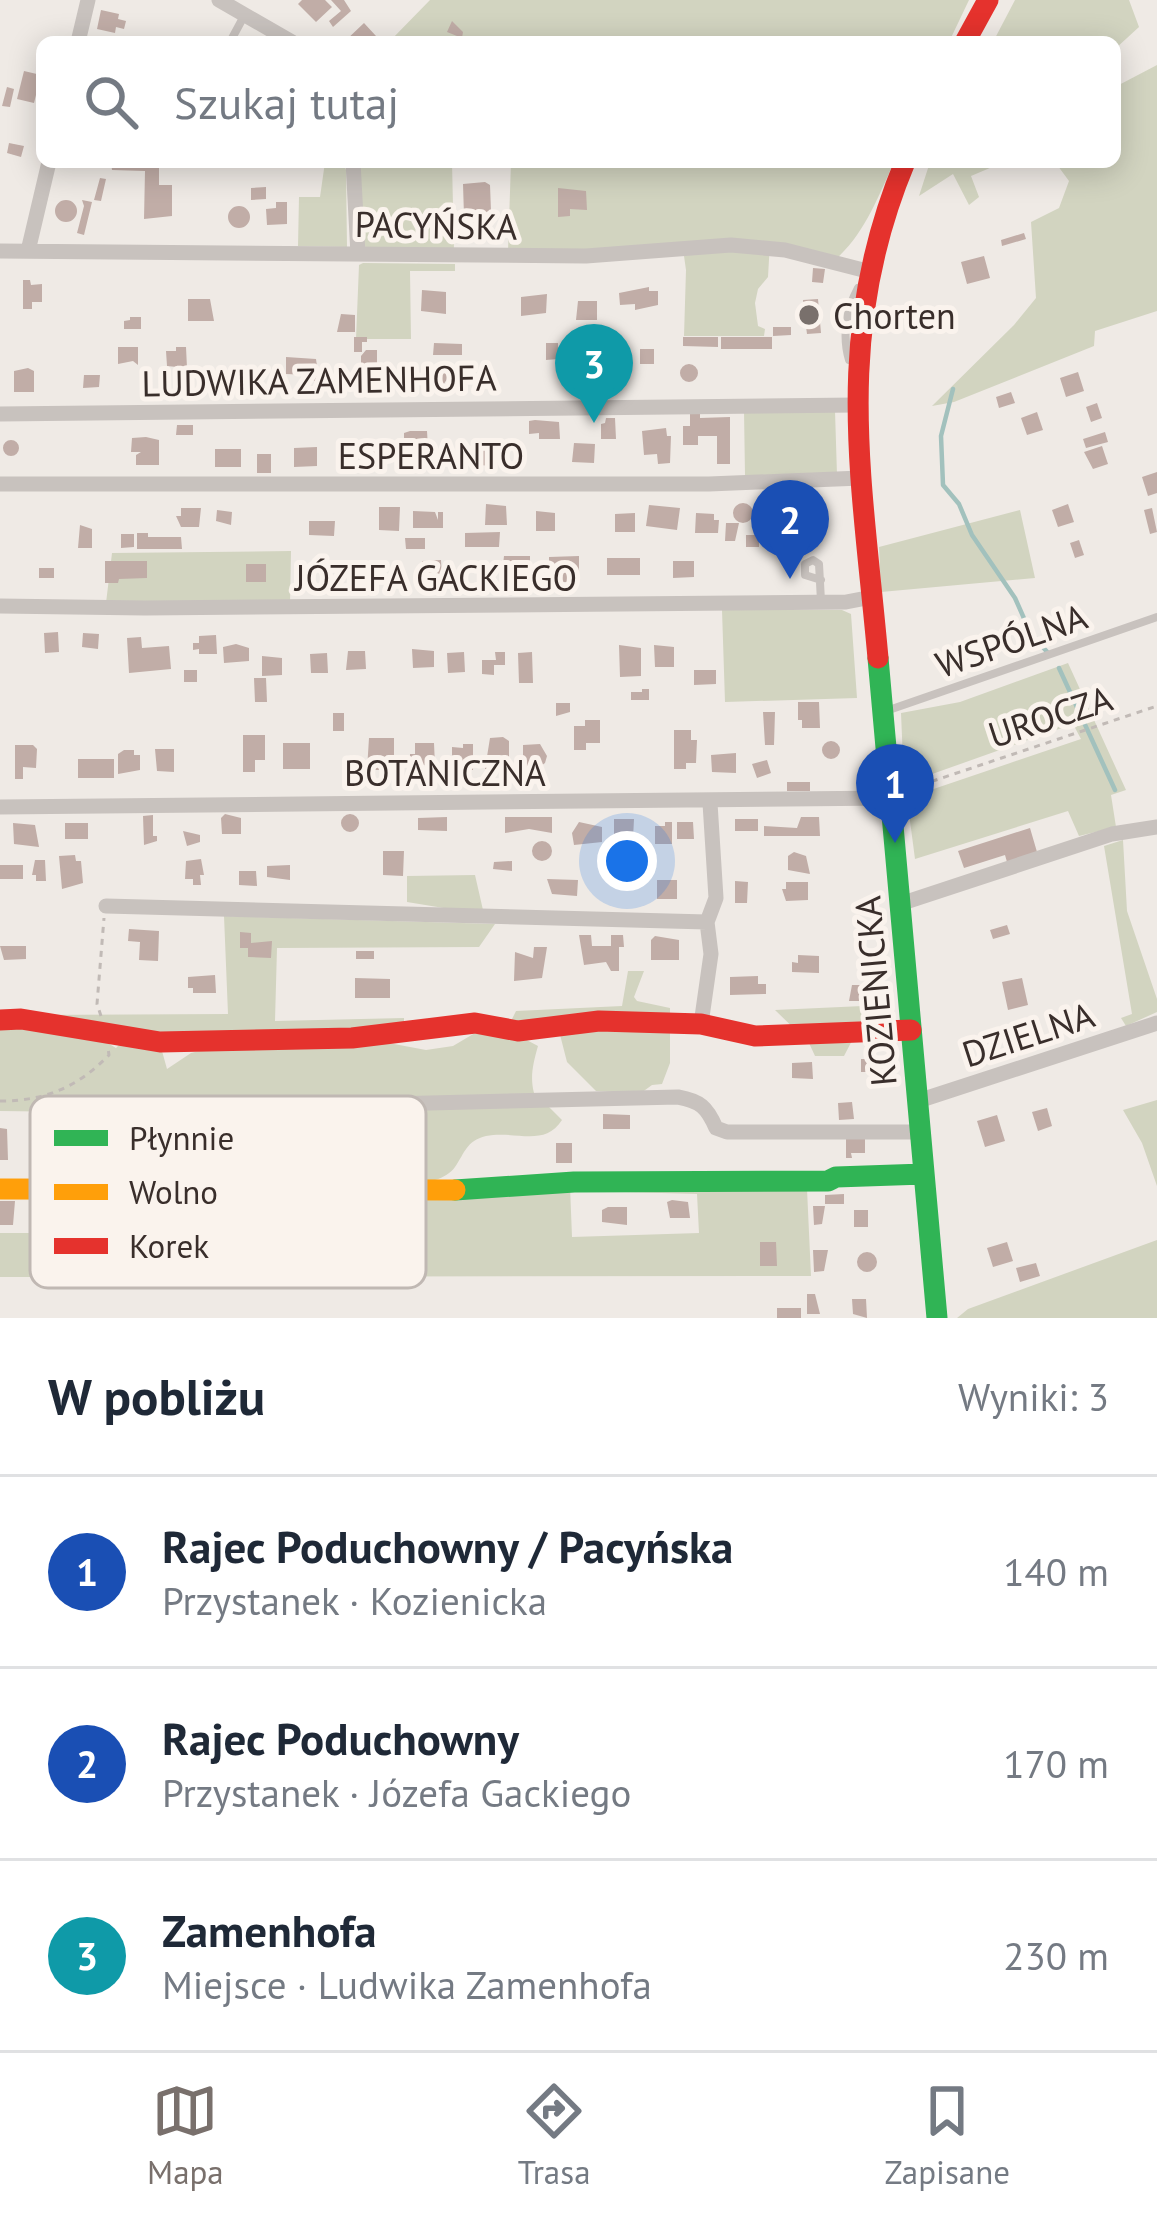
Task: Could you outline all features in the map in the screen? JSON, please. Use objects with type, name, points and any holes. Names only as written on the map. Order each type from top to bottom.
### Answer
[{"type":"street","points":[[79,36],[88,0]]},
{"type":"street","points":[[219,0],[281,36]]},
{"type":"street","points":[[968,36],[988,0]]},
{"type":"street","points":[[28,251],[49,168]]},
{"type":"street","points":[[353,168],[358,254]]},
{"type":"street","name":"KOZIENICKA","points":[[903,168],[867,271],[856,396],[937,1318]]},
{"type":"street","name":"PACYŃSKA","points":[[0,251],[586,256],[730,245],[785,250],[867,271]]},
{"type":"street","name":"LUDWIKA ZAMENHOFA","points":[[0,414],[856,396]]},
{"type":"street","name":"ESPERANTO","points":[[0,484],[668,484],[861,478]]},
{"type":"street","name":"JÓZEFA GACKIEGO","points":[[0,606],[821,602],[872,597]]},
{"type":"street","name":"BOTANICZNA","points":[[0,807],[891,798]]},
{"type":"street","points":[[701,1024],[711,954],[707,922],[716,898],[710,803]]},
{"type":"street","points":[[900,904],[1112,834],[1157,827]]},
{"type":"street","points":[[106,906],[707,922]]},
{"type":"street","points":[[0,1020],[21,1019],[160,1042],[352,1038],[475,1022],[518,1031],[599,1021],[701,1024],[755,1036],[911,1030]]},
{"type":"street","name":"DZIELNA","points":[[918,1101],[1157,1023]]},
{"type":"street","points":[[426,1103],[677,1097],[697,1100],[708,1109],[716,1128],[727,1132],[920,1132]]},
{"type":"street","points":[[426,1190],[924,1174]]},
{"type":"street","points":[[0,1189],[30,1189]]},
{"type":"lane","points":[[233,36],[244,15]]},
{"type":"lane","points":[[821,580],[821,602]]},
{"type":"lane","name":"WSPÓLNA","points":[[883,712],[1157,617]]},
{"type":"path","name":"UROCZA","points":[[891,798],[927,780],[1157,706]]},
{"type":"green space","points":[[430,0],[969,0],[952,36],[395,36]]},
{"type":"green space","points":[[1015,0],[1129,0],[1139,27],[1121,44],[1121,36],[996,36]]},
{"type":"green space","points":[[1157,65],[1157,311],[1095,331],[1094,346],[954,402],[932,406],[1036,298],[1031,222],[1059,208],[1069,181],[1059,168],[1121,168],[1121,84]]},
{"type":"green space","points":[[324,168],[345,168],[347,247],[298,246],[299,197],[320,197]]},
{"type":"green space","points":[[357,168],[452,168],[454,251],[366,250]]},
{"type":"green space","points":[[511,168],[891,168],[863,226],[836,259],[770,242],[768,277],[755,303],[764,336],[684,336],[682,242],[587,251],[508,251]]},
{"type":"green space","points":[[928,168],[990,168],[971,176],[979,197],[969,205],[953,174],[919,196]]},
{"type":"green space","points":[[455,264],[455,271],[410,271],[411,339],[356,339],[359,265]]},
{"type":"green space","points":[[744,411],[835,411],[837,475],[745,475]]},
{"type":"green space","points":[[1020,510],[1035,578],[881,592],[879,547]]},
{"type":"green space","points":[[291,551],[290,603],[106,603],[112,553]]},
{"type":"green space","points":[[722,610],[842,610],[851,614],[857,698],[725,702]]},
{"type":"green space","points":[[1068,663],[1126,790],[1111,795],[1116,827],[1079,836],[1068,811],[915,859],[907,798],[1081,739],[1073,724],[904,784],[901,713],[960,702]]},
{"type":"green space","points":[[1123,840],[1127,911],[1157,999],[1157,1012],[1126,1026],[1121,1018],[1132,1014],[1104,846]]},
{"type":"green space","points":[[475,875],[483,910],[407,902],[407,876]]},
{"type":"green space","points":[[224,916],[495,924],[479,947],[277,948],[275,1021],[404,1018],[404,1026],[336,1042],[426,1050],[453,1046],[480,1030],[521,1037],[538,1046],[532,1076],[539,1105],[549,1107],[562,1120],[538,1136],[479,1138],[448,1174],[426,1182],[426,1096],[30,1096],[30,1111],[0,1111],[0,1025],[94,1035],[116,1048],[120,1044],[162,1051],[167,1069],[191,1053],[227,1044],[29,1015],[228,1014]]},
{"type":"green space","points":[[628,971],[644,971],[634,997],[637,1001],[670,1008],[670,1063],[662,1084],[641,1093],[596,1091],[567,1062],[557,1023],[510,1023],[516,1011],[622,1006]]},
{"type":"green space","points":[[885,1005],[884,1024],[858,1029],[844,1056],[815,1056],[809,1043],[775,1010]]},
{"type":"green space","points":[[1157,1100],[1157,1186],[1142,1143],[1123,1110]]},
{"type":"green space","points":[[570,1186],[572,1237],[699,1233],[697,1194],[625,1192],[807,1189],[811,1276],[426,1276],[426,1188]]},
{"type":"green space","points":[[30,1194],[30,1277],[0,1277],[0,1233],[29,1233]]},
{"type":"green space","points":[[1157,1240],[1157,1318],[957,1318],[968,1309]]},
{"type":"building","points":[[325,0],[332,7],[316,22],[298,4]]},
{"type":"building","points":[[331,0],[344,0],[351,11],[333,27],[329,21],[341,11]]},
{"type":"building","points":[[101,10],[119,14],[118,19],[126,21],[124,29],[116,27],[115,33],[97,29]]},
{"type":"building","points":[[452,21],[463,32],[457,36],[447,32]]},
{"type":"building","points":[[364,23],[376,36],[350,36]]},
{"type":"building","points":[[24,71],[36,74],[34,103],[17,99]]},
{"type":"building","points":[[7,87],[14,89],[10,107],[2,106]]},
{"type":"building","points":[[9,143],[24,146],[21,157],[7,153]]},
{"type":"building","points":[[159,168],[159,185],[172,185],[172,216],[144,219],[145,171],[112,170]]},
{"type":"building","points":[[100,178],[106,179],[101,201],[94,200]]},
{"type":"building","points":[[463,184],[490,185],[491,211],[464,216]]},
{"type":"building","points":[[266,187],[266,199],[251,200],[251,188]]},
{"type":"building","points":[[558,188],[586,191],[587,210],[570,209],[570,216],[558,217]]},
{"type":"building","points":[[66,200],[77,211],[66,222],[55,211]]},
{"type":"building","points":[[82,200],[92,202],[84,235],[77,233]]},
{"type":"building","points":[[276,202],[287,202],[287,224],[267,225],[266,209],[276,208]]},
{"type":"building","points":[[239,206],[250,217],[239,228],[228,217]]},
{"type":"building","points":[[1024,233],[1026,239],[1002,246],[1001,240]]},
{"type":"building","points":[[984,256],[990,278],[967,284],[961,262]]},
{"type":"building","points":[[813,268],[825,269],[823,283],[812,282]]},
{"type":"building","points":[[23,280],[42,284],[42,302],[32,302],[32,309],[23,309]]},
{"type":"building","points":[[649,287],[649,291],[658,291],[658,305],[635,310],[635,304],[620,305],[619,293]]},
{"type":"building","points":[[422,290],[446,292],[446,314],[421,311]]},
{"type":"building","points":[[547,294],[546,313],[521,316],[521,297]]},
{"type":"building","points":[[188,299],[210,299],[214,321],[188,321]]},
{"type":"building","name":"Chorten","points":[[818,299],[821,333],[807,334],[799,311],[804,311],[803,300]]},
{"type":"building","points":[[578,301],[597,301],[597,320],[576,320]]},
{"type":"building","points":[[341,314],[355,315],[355,332],[337,332]]},
{"type":"building","points":[[130,317],[141,317],[141,329],[124,329]]},
{"type":"building","points":[[773,327],[791,327],[791,335],[773,336]]},
{"type":"building","points":[[354,337],[367,337],[362,352],[354,352]]},
{"type":"building","points":[[683,337],[718,337],[718,347],[683,346]]},
{"type":"building","points":[[721,337],[772,337],[772,349],[721,349]]},
{"type":"building","points":[[613,341],[618,358],[580,358],[580,342]]},
{"type":"building","points":[[434,343],[462,344],[462,355],[433,355]]},
{"type":"building","points":[[546,343],[558,343],[558,359],[546,360]]},
{"type":"building","points":[[118,347],[138,347],[138,365],[133,361],[118,364]]},
{"type":"building","points":[[176,347],[186,347],[187,368],[167,366],[166,351],[176,351]]},
{"type":"building","points":[[640,349],[654,349],[654,364],[640,364]]},
{"type":"building","points":[[366,350],[377,350],[377,371],[361,372]]},
{"type":"building","points":[[286,357],[316,359],[319,381],[309,381],[309,375],[286,374]]},
{"type":"building","points":[[689,364],[698,373],[689,382],[680,373]]},
{"type":"building","points":[[438,368],[447,377],[438,386],[429,377]]},
{"type":"building","points":[[614,368],[625,368],[625,384],[613,384]]},
{"type":"building","points":[[14,371],[34,371],[34,392],[14,392]]},
{"type":"building","points":[[1078,372],[1084,391],[1066,397],[1060,378]]},
{"type":"building","points":[[84,375],[100,375],[99,387],[83,388]]},
{"type":"building","points":[[1011,392],[1015,403],[999,408],[996,397]]},
{"type":"building","points":[[1097,403],[1102,418],[1091,422],[1086,407]]},
{"type":"building","points":[[1037,412],[1043,430],[1027,435],[1021,418]]},
{"type":"building","points":[[690,414],[730,417],[730,464],[717,464],[717,436],[698,436],[698,445],[683,445],[683,426],[690,426]]},
{"type":"building","points":[[606,418],[615,418],[616,439],[601,439]]},
{"type":"building","points":[[529,421],[559,422],[560,439],[529,434]]},
{"type":"building","points":[[177,425],[193,425],[193,435],[176,435]]},
{"type":"building","points":[[666,428],[671,436],[670,463],[658,464],[657,454],[644,455],[642,431]]},
{"type":"building","points":[[427,431],[428,448],[404,446],[404,433]]},
{"type":"building","points":[[1105,432],[1108,442],[1086,448],[1083,439]]},
{"type":"building","points":[[132,438],[159,440],[159,465],[136,465],[141,452],[131,452]]},
{"type":"building","points":[[11,440],[19,448],[11,456],[3,448]]},
{"type":"building","points":[[574,443],[595,444],[594,463],[572,462]]},
{"type":"building","points":[[479,446],[494,446],[493,466],[478,465]]},
{"type":"building","points":[[1102,446],[1108,464],[1093,469],[1084,452]]},
{"type":"building","points":[[317,447],[317,466],[294,467],[294,448]]},
{"type":"building","points":[[371,447],[387,447],[387,460],[371,460]]},
{"type":"building","points":[[215,449],[241,449],[241,467],[215,467]]},
{"type":"building","points":[[257,454],[271,454],[271,473],[257,473]]},
{"type":"building","points":[[1157,472],[1157,493],[1148,496],[1142,477]]},
{"type":"building","points":[[743,503],[753,513],[743,523],[733,513]]},
{"type":"building","points":[[486,504],[506,506],[507,525],[485,525]]},
{"type":"building","points":[[1068,504],[1074,522],[1058,527],[1052,510]]},
{"type":"building","points":[[649,505],[680,508],[677,530],[646,526]]},
{"type":"building","points":[[379,507],[400,507],[399,531],[379,530]]},
{"type":"building","points":[[181,508],[201,508],[199,527],[181,527],[176,516],[181,516]]},
{"type":"building","points":[[1152,508],[1157,532],[1150,534],[1144,510]]},
{"type":"building","points":[[217,510],[232,512],[231,525],[216,521]]},
{"type":"building","points":[[413,511],[435,512],[438,520],[438,512],[443,512],[443,528],[413,528]]},
{"type":"building","points":[[536,511],[555,513],[555,531],[536,531]]},
{"type":"building","points":[[765,512],[775,512],[780,528],[765,528]]},
{"type":"building","points":[[635,513],[635,532],[615,532],[615,514]]},
{"type":"building","points":[[696,513],[714,514],[714,520],[719,520],[718,533],[695,533]]},
{"type":"building","points":[[309,521],[335,521],[334,536],[309,535]]},
{"type":"building","points":[[726,523],[739,523],[735,541],[725,541]]},
{"type":"building","points":[[80,525],[92,529],[92,548],[78,548]]},
{"type":"building","points":[[500,532],[499,547],[465,547],[465,533]]},
{"type":"building","points":[[137,533],[181,537],[182,549],[137,549]]},
{"type":"building","points":[[121,534],[134,534],[134,547],[121,548]]},
{"type":"building","points":[[746,535],[759,535],[759,547],[746,547]]},
{"type":"building","points":[[765,536],[788,536],[792,556],[780,556],[780,546],[765,546]]},
{"type":"building","points":[[405,538],[425,538],[425,549],[406,549]]},
{"type":"building","points":[[1079,540],[1084,555],[1075,558],[1070,543]]},
{"type":"building","points":[[504,556],[530,556],[530,582],[501,582]]},
{"type":"building","points":[[579,556],[579,582],[549,582],[549,557]]},
{"type":"building","points":[[607,558],[640,558],[640,575],[607,575]]},
{"type":"building","points":[[441,560],[442,579],[422,579],[422,561]]},
{"type":"building","points":[[105,561],[147,561],[147,578],[105,583]]},
{"type":"building","points":[[673,561],[694,561],[694,577],[673,578]]},
{"type":"building","points":[[246,564],[266,564],[266,582],[246,582]]},
{"type":"building","points":[[39,568],[54,568],[54,578],[39,578]]},
{"type":"building","points":[[58,632],[59,652],[45,653],[44,633]]},
{"type":"building","points":[[83,633],[99,634],[98,649],[82,647]]},
{"type":"building","points":[[216,635],[217,654],[193,650],[199,636]]},
{"type":"building","points":[[141,637],[142,648],[169,646],[171,669],[129,673],[127,638]]},
{"type":"building","points":[[619,645],[641,648],[641,676],[620,677]]},
{"type":"building","points":[[654,645],[674,647],[674,667],[655,667]]},
{"type":"building","points":[[223,647],[249,648],[249,661],[224,663]]},
{"type":"building","points":[[412,649],[434,651],[434,667],[413,668]]},
{"type":"building","points":[[348,651],[365,651],[366,669],[346,670]]},
{"type":"building","points":[[464,652],[465,672],[448,673],[447,653]]},
{"type":"building","points":[[495,652],[505,652],[505,665],[494,665],[494,675],[482,674],[482,660],[496,660]]},
{"type":"building","points":[[532,652],[533,683],[519,683],[518,653]]},
{"type":"building","points":[[327,653],[328,673],[311,673],[310,654]]},
{"type":"building","points":[[262,656],[282,658],[282,675],[262,676]]},
{"type":"building","points":[[184,670],[197,670],[197,682],[184,682]]},
{"type":"building","points":[[694,670],[716,670],[716,684],[694,685]]},
{"type":"building","points":[[254,678],[266,678],[267,702],[255,702]]},
{"type":"building","points":[[649,689],[649,700],[631,700],[631,692]]},
{"type":"building","points":[[798,702],[819,702],[820,728],[802,728]]},
{"type":"building","points":[[556,703],[570,703],[570,712],[556,716]]},
{"type":"building","points":[[763,712],[775,712],[774,745],[765,745]]},
{"type":"building","points":[[333,713],[344,713],[344,731],[333,731]]},
{"type":"building","points":[[585,720],[600,720],[600,743],[586,743],[586,750],[574,750],[574,726],[585,726]]},
{"type":"building","points":[[674,730],[691,730],[691,740],[697,740],[696,763],[686,763],[686,769],[674,769]]},
{"type":"building","points":[[243,735],[265,735],[265,760],[255,760],[255,772],[243,772]]},
{"type":"building","points":[[369,738],[394,738],[394,762],[379,762],[380,770],[367,770]]},
{"type":"building","points":[[490,738],[509,741],[509,761],[498,761],[498,769],[485,769]]},
{"type":"building","points":[[831,741],[840,750],[831,759],[822,750]]},
{"type":"building","points":[[283,743],[310,743],[310,769],[283,769]]},
{"type":"building","points":[[415,743],[434,743],[435,766],[410,770]]},
{"type":"building","points":[[463,744],[473,744],[473,770],[452,768],[452,747],[463,748]]},
{"type":"building","points":[[540,744],[547,756],[545,763],[523,773],[523,745]]},
{"type":"building","points":[[15,745],[37,749],[36,768],[23,767],[23,779],[15,779]]},
{"type":"building","points":[[155,749],[174,749],[174,772],[157,771]]},
{"type":"building","points":[[124,750],[140,755],[140,770],[118,774],[118,754]]},
{"type":"building","points":[[736,753],[736,773],[712,772],[711,755]]},
{"type":"building","points":[[78,759],[114,759],[114,778],[78,778]]},
{"type":"building","points":[[767,760],[771,773],[757,778],[752,764]]},
{"type":"building","points":[[787,782],[810,782],[810,791],[787,791]]},
{"type":"building","points":[[225,814],[241,818],[241,834],[222,834]]},
{"type":"building","points":[[350,814],[359,823],[350,832],[341,823]]},
{"type":"building","points":[[153,815],[157,841],[144,845],[143,816]]},
{"type":"building","points":[[447,817],[447,831],[418,830],[418,818]]},
{"type":"building","points":[[505,817],[552,817],[552,833],[529,829],[505,833]]},
{"type":"building","points":[[801,817],[819,817],[820,836],[764,836],[764,826],[797,828]]},
{"type":"building","points":[[614,819],[634,819],[633,839],[614,838]]},
{"type":"building","points":[[735,819],[758,819],[758,831],[735,831]]},
{"type":"building","points":[[579,822],[602,827],[602,842],[574,845],[572,833]]},
{"type":"building","points":[[672,822],[672,844],[655,844],[655,826],[665,826]]},
{"type":"building","points":[[677,822],[693,822],[694,839],[677,839]]},
{"type":"building","points":[[13,823],[35,825],[39,847],[14,844]]},
{"type":"building","points":[[65,823],[88,823],[88,839],[65,839]]},
{"type":"building","points":[[1030,828],[1037,852],[1007,862],[1005,855],[964,868],[958,851]]},
{"type":"building","points":[[183,831],[200,835],[200,842],[187,846]]},
{"type":"building","points":[[542,841],[552,851],[542,861],[532,851]]},
{"type":"building","points":[[383,851],[404,851],[403,876],[383,875]]},
{"type":"building","points":[[794,852],[806,856],[810,874],[788,870],[788,856]]},
{"type":"building","points":[[75,855],[81,861],[83,883],[62,889],[59,856]]},
{"type":"building","points":[[201,859],[201,885],[193,885],[193,879],[185,879],[186,861]]},
{"type":"building","points":[[35,860],[45,860],[46,881],[36,881],[32,875]]},
{"type":"building","points":[[512,861],[512,871],[493,869],[494,862]]},
{"type":"building","points":[[0,865],[23,865],[23,879],[0,879]]},
{"type":"building","points":[[290,865],[290,880],[267,877],[267,866]]},
{"type":"building","points":[[239,871],[256,871],[257,886],[239,885]]},
{"type":"building","points":[[547,879],[578,880],[577,896],[552,894]]},
{"type":"building","points":[[657,880],[677,880],[677,899],[657,899]]},
{"type":"building","points":[[735,881],[748,882],[747,903],[735,903]]},
{"type":"building","points":[[786,882],[808,882],[808,900],[786,901],[782,889]]},
{"type":"building","points":[[1007,925],[1010,934],[993,939],[990,930]]},
{"type":"building","points":[[129,929],[159,931],[158,961],[139,960],[140,942],[128,941]]},
{"type":"building","points":[[240,932],[251,933],[251,943],[272,941],[271,958],[248,957],[248,948],[240,948]]},
{"type":"building","points":[[579,935],[591,935],[592,946],[611,946],[611,935],[623,935],[619,971],[611,971],[606,962],[584,965]]},
{"type":"building","points":[[655,936],[679,940],[679,960],[651,960]]},
{"type":"building","points":[[0,946],[26,946],[26,959],[4,960]]},
{"type":"building","points":[[534,947],[547,947],[542,978],[514,981],[515,952],[533,958]]},
{"type":"building","points":[[356,951],[374,951],[374,959],[356,959]]},
{"type":"building","points":[[798,955],[819,956],[819,973],[792,972]]},
{"type":"building","points":[[215,975],[216,993],[193,993],[188,988],[188,977]]},
{"type":"building","points":[[758,976],[758,984],[766,984],[766,994],[730,995],[730,977]]},
{"type":"building","points":[[355,978],[390,979],[390,998],[355,998]]},
{"type":"building","points":[[1022,978],[1028,1005],[1008,1010],[1002,982]]},
{"type":"building","points":[[852,985],[870,985],[870,1001],[849,1001]]},
{"type":"building","points":[[861,1059],[876,1059],[875,1072],[861,1072]]},
{"type":"building","points":[[812,1062],[813,1079],[792,1078],[792,1063]]},
{"type":"building","points":[[852,1102],[854,1119],[839,1120],[838,1103]]},
{"type":"building","points":[[1047,1108],[1052,1126],[1038,1131],[1032,1112]]},
{"type":"building","points":[[603,1114],[630,1115],[630,1129],[603,1129]]},
{"type":"building","points":[[997,1115],[1005,1141],[985,1147],[977,1121]]},
{"type":"building","points":[[0,1128],[7,1129],[8,1160],[0,1160]]},
{"type":"building","points":[[846,1136],[865,1136],[865,1153],[846,1158]]},
{"type":"building","points":[[556,1143],[572,1143],[572,1163],[556,1163]]},
{"type":"building","points":[[844,1194],[844,1204],[825,1204],[825,1195]]},
{"type":"building","points":[[0,1201],[15,1201],[13,1225],[0,1225]]},
{"type":"building","points":[[667,1202],[688,1202],[690,1218],[670,1218]]},
{"type":"building","points":[[813,1206],[825,1206],[822,1224],[814,1225]]},
{"type":"building","points":[[627,1207],[627,1225],[602,1222],[602,1210]]},
{"type":"building","points":[[854,1210],[868,1210],[868,1227],[854,1227]]},
{"type":"building","points":[[760,1242],[776,1242],[777,1266],[760,1266]]},
{"type":"building","points":[[1007,1242],[1013,1261],[993,1267],[987,1248]]},
{"type":"building","points":[[813,1250],[828,1250],[824,1271],[814,1272]]},
{"type":"building","points":[[867,1252],[877,1262],[867,1272],[857,1262]]},
{"type":"building","points":[[1036,1263],[1040,1276],[1020,1282],[1016,1268]]},
{"type":"building","points":[[807,1294],[815,1294],[820,1314],[807,1314]]},
{"type":"building","points":[[852,1299],[866,1299],[867,1318],[853,1314]]},
{"type":"building","points":[[777,1308],[801,1308],[801,1318],[777,1318]]},
{"type":"waterway","points":[[953,389],[941,436],[943,485],[1015,598],[1030,632],[1048,653]]},
{"type":"waterway","points":[[1059,668],[1115,790]]},
{"type":"traffic: fast","points":[[878,658],[937,1318]]},
{"type":"traffic: fast","points":[[455,1190],[574,1182],[828,1181],[924,1174]]},
{"type":"traffic: slow","points":[[0,1189],[30,1189]]},
{"type":"traffic: slow","points":[[426,1190],[455,1190]]},
{"type":"traffic: jam","points":[[968,36],[988,0]]},
{"type":"traffic: jam","points":[[878,658],[860,468],[860,348],[882,226],[903,168]]},
{"type":"traffic: jam","points":[[0,1020],[21,1019],[160,1042],[352,1038],[475,1023],[518,1031],[599,1021],[701,1024],[755,1036],[911,1030]]},
{"type":"place","name":"Chorten","points":[[809,315]]},
{"type":"place","name":"Zamenhofa","points":[[594,423]]},
{"type":"place","name":"Rajec Poduchowny","points":[[790,579]]},
{"type":"place","name":"Rajec Poduchowny / Pacyńska","points":[[895,843]]}]
